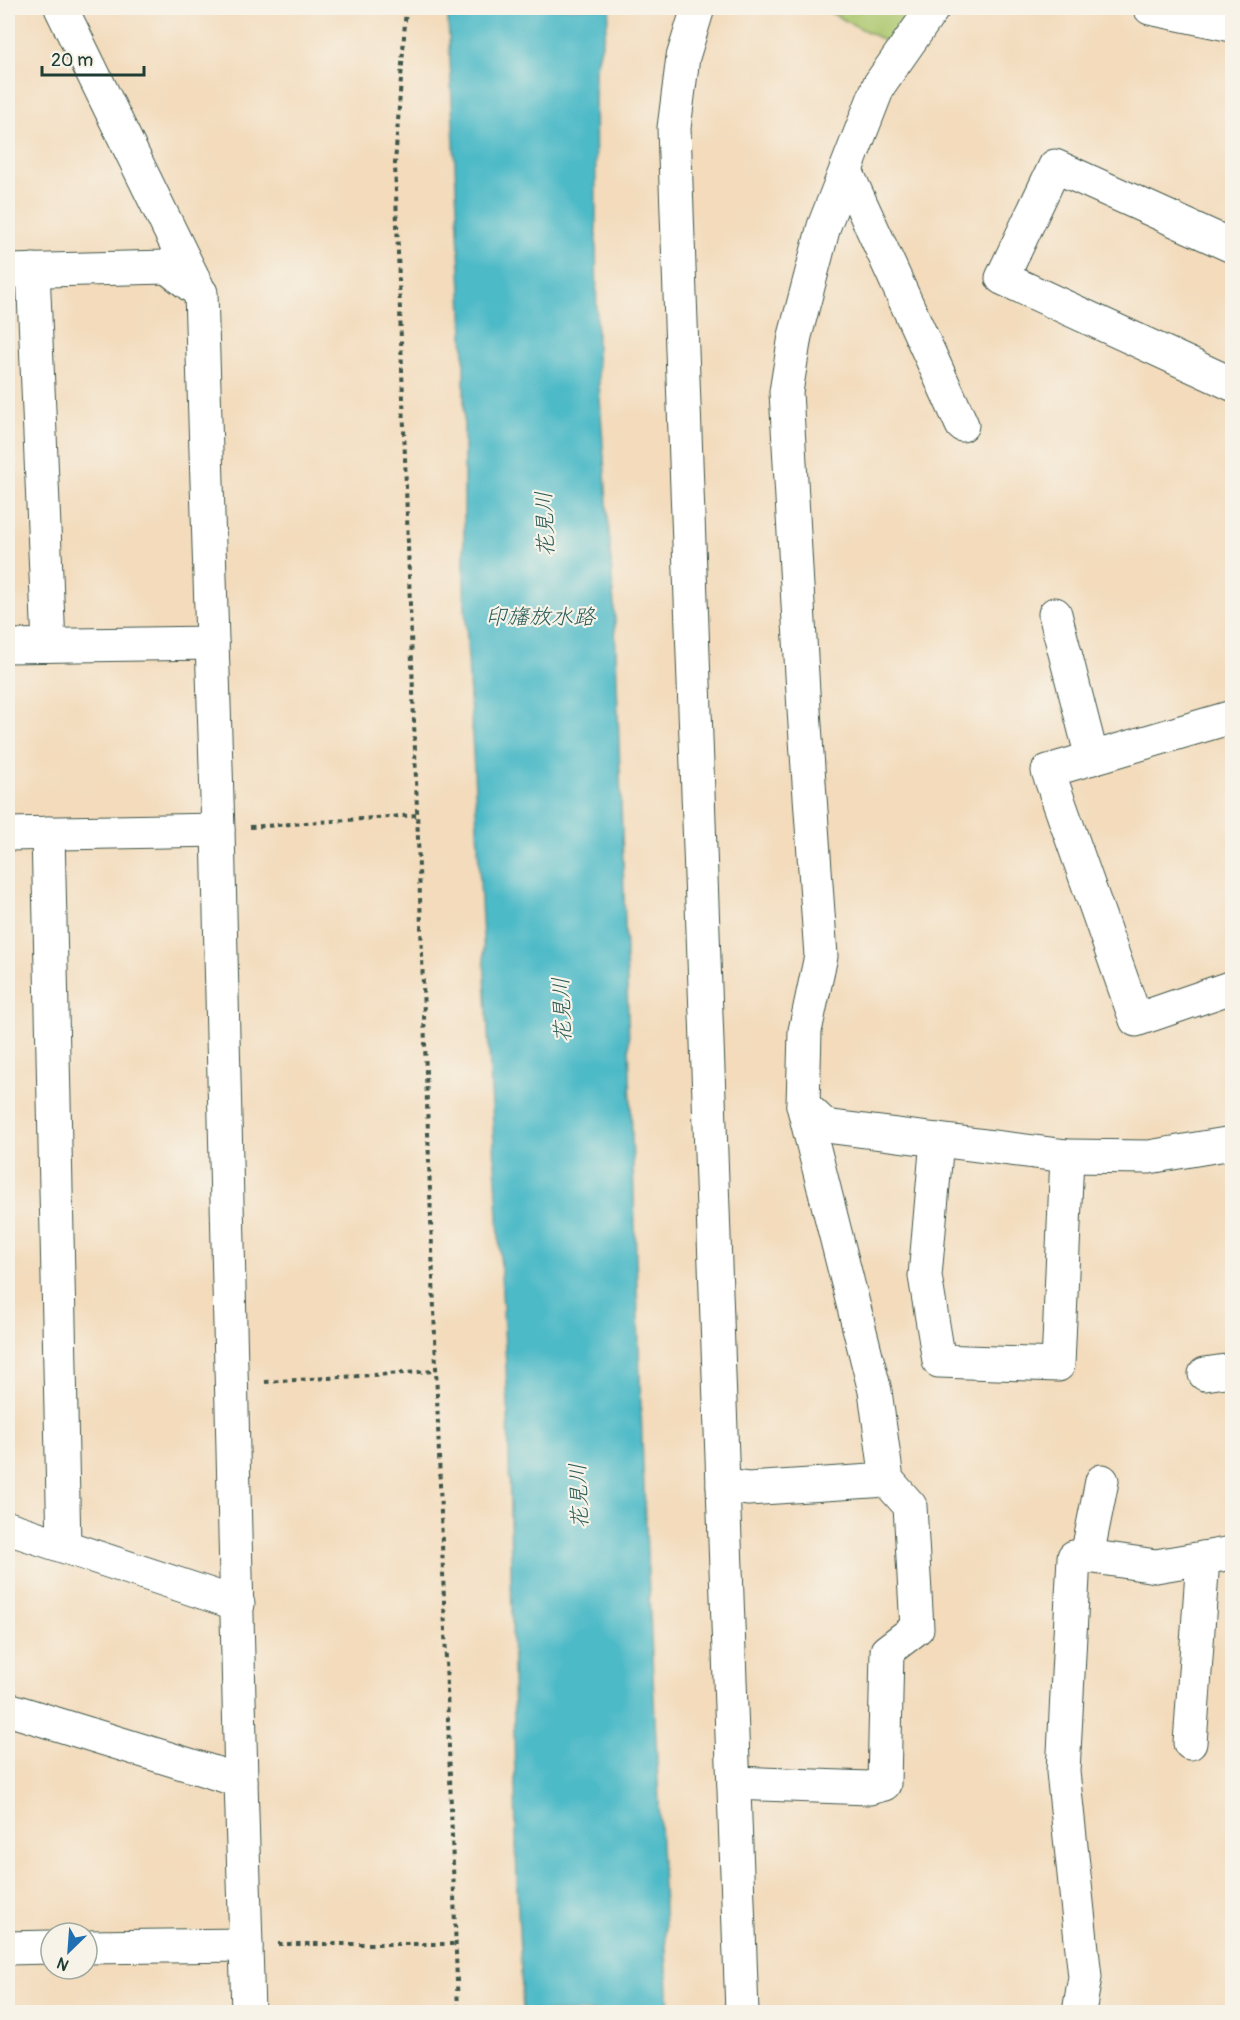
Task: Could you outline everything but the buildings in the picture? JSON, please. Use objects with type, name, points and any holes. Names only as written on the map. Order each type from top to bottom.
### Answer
[{"type":"street","points":[[61,8],[201,293],[218,830],[248,2013]]},
{"type":"street","points":[[698,8],[683,57],[674,128],[742,2013]]},
{"type":"street","points":[[734,1783],[868,1788],[884,1784],[886,1651],[917,1628],[910,1506],[887,1480],[875,1391],[802,1105],[805,1030],[821,956],[786,392],[795,336],[824,226],[879,85],[933,8]]},
{"type":"street","points":[[1150,8],[1233,26]]},
{"type":"street","points":[[1233,246],[1055,166],[1002,278],[1233,384]]},
{"type":"street","points":[[846,171],[962,425]]},
{"type":"street","points":[[49,645],[20,271],[168,267],[201,293]]},
{"type":"street","points":[[1054,614],[1092,758]]},
{"type":"street","points":[[8,646],[212,643]]},
{"type":"street","points":[[1233,717],[1048,771],[1136,1020],[1233,987]]},
{"type":"street","points":[[8,834],[218,830]]},
{"type":"street","points":[[48,833],[64,1545]]},
{"type":"street","points":[[802,1105],[825,1126],[1067,1156],[1149,1157],[1233,1143]]},
{"type":"street","points":[[937,1140],[925,1276],[939,1361],[1058,1365],[1067,1156]]},
{"type":"street","points":[[723,1485],[748,1489],[887,1480]]},
{"type":"street","points":[[1087,1556],[1102,1481]]},
{"type":"street","points":[[8,1528],[238,1604]]},
{"type":"street","points":[[1079,2013],[1085,1977],[1063,1772],[1074,1557],[1087,1556],[1156,1566],[1218,1555],[1190,1743]]},
{"type":"street","points":[[8,1709],[241,1781]]},
{"type":"street","points":[[99,1947],[246,1945]]},
{"type":"street","points":[[8,1948],[39,1947]]},
{"type":"path","points":[[406,8],[394,164],[458,2013]]},
{"type":"path","points":[[218,830],[417,815]]},
{"type":"path","points":[[232,1384],[435,1371]]},
{"type":"path","points":[[246,1945],[454,1944]]},
{"type":"green space","points":[[821,8],[914,8],[887,42]]},
{"type":"water","name":"印旛放水路","points":[[451,8],[611,8],[595,71],[597,354],[615,621],[643,1467],[669,2012],[523,2012],[517,1891],[508,1404],[464,586],[464,355],[448,19]]},
{"type":"water label","name":"花見川","points":[[545,524]]},
{"type":"water label","name":"花見川","points":[[562,1010]]},
{"type":"water label","name":"花見川","points":[[579,1496]]}]
